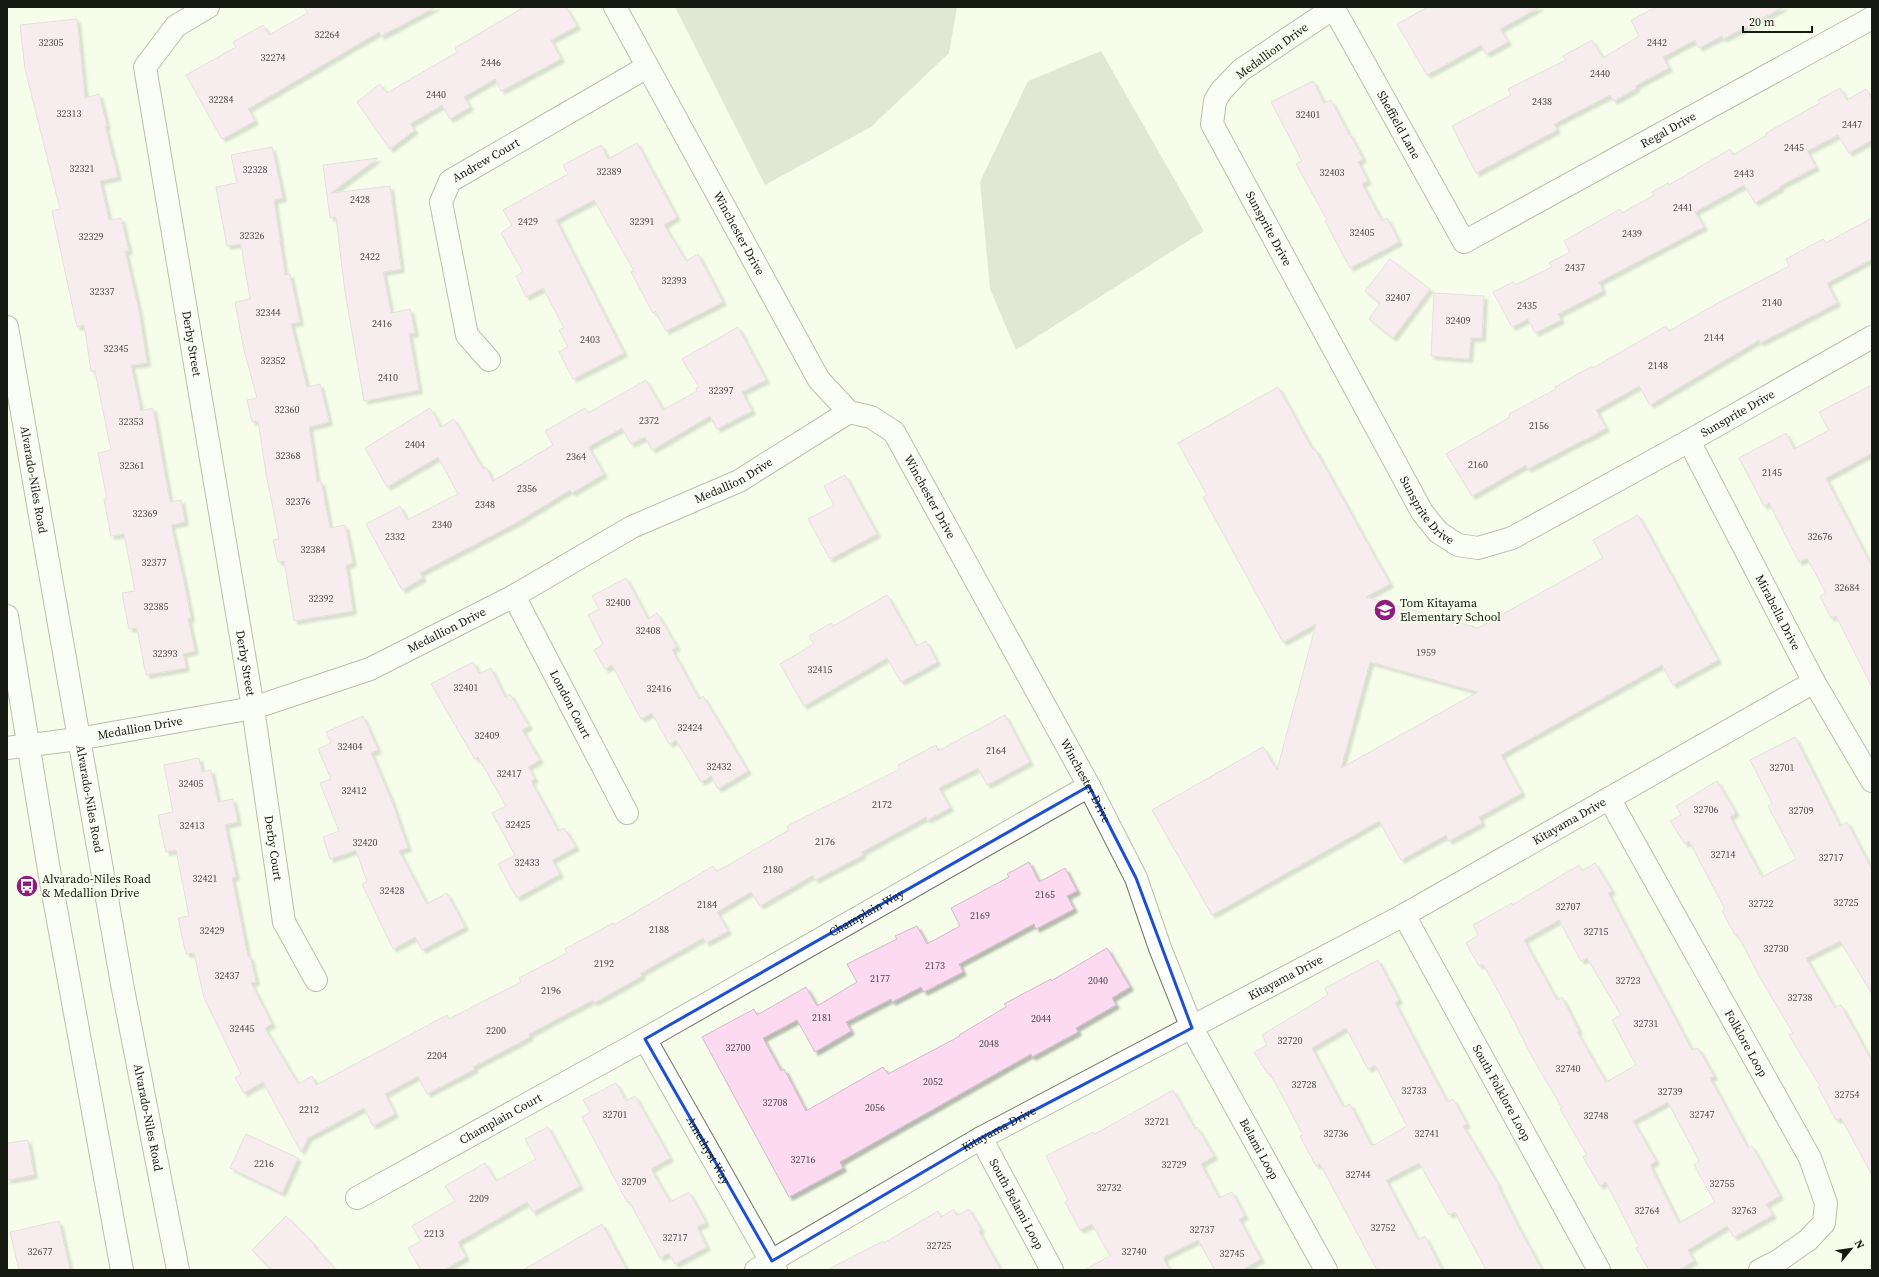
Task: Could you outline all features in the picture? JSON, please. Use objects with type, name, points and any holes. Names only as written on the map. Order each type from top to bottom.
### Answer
[{"type":"street","name":"Derby Street","points":[[208,7],[176,26],[145,67],[253,708]]},
{"type":"street","name":"Winchester Drive","points":[[615,7],[819,380],[849,412],[871,417],[894,432],[1089,786],[1136,878],[1160,948],[1192,1028]]},
{"type":"street","name":"Medallion Drive","points":[[1212,124],[1215,101],[1221,91],[1241,70],[1334,7]]},
{"type":"street","name":"Sheffield Lane","points":[[1334,7],[1464,242]]},
{"type":"street","name":"Regal Drive","points":[[1464,242],[1872,18]]},
{"type":"street","name":"Andrew Court","points":[[489,360],[467,335],[441,202],[450,181],[647,67]]},
{"type":"street","name":"Sunsprite Drive","points":[[1212,124],[1422,512],[1438,532],[1458,545],[1478,548],[1512,538],[1689,441],[1872,337]]},
{"type":"street","name":"Alvarado-Niles Road","points":[[7,327],[122,984],[178,1270]]},
{"type":"street","name":"Medallion Drive","points":[[17,746],[78,739],[253,708],[370,669],[514,596],[632,527],[739,482],[849,412]]},
{"type":"street","name":"Mirabella Drive","points":[[1689,441],[1814,682],[1872,781]]},
{"type":"street","name":"London Court","points":[[514,596],[627,813]]},
{"type":"street","points":[[7,616],[17,746],[122,1270]]},
{"type":"street","name":"Kitayama Drive","points":[[768,1267],[981,1138],[1404,915],[1814,682]]},
{"type":"street","name":"Derby Court","points":[[253,708],[284,922],[316,980]]},
{"type":"street","name":"Champlain Way","points":[[645,1039],[1089,786]]},
{"type":"street","name":"Folklore Loop","points":[[1609,798],[1810,1158],[1826,1203],[1824,1223],[1808,1240],[1778,1262],[1760,1270]]},
{"type":"street","name":"South Folklore Loop","points":[[1404,915],[1599,1270]]},
{"type":"street","name":"Belami Loop","points":[[1192,1028],[1326,1270]]},
{"type":"street","name":"Champlain Court","points":[[357,1198],[645,1039]]},
{"type":"street","name":"Amethyst Way","points":[[645,1039],[768,1267]]},
{"type":"street","name":"South Belami Loop","points":[[981,1138],[1052,1270]]},
{"type":"highlighted area","points":[[1089,786],[1136,878],[1192,1028],[981,1138],[772,1261],[645,1039]]},
{"type":"green space","points":[[675,7],[957,7],[949,53],[871,127],[765,185]]},
{"type":"green space","points":[[1101,51],[1204,231],[1016,350],[990,289],[980,182],[1028,81]]},
{"type":"building","points":[[304,7],[436,7],[381,36],[379,32],[248,109],[255,121],[222,139],[186,75],[236,47],[233,42],[263,25],[269,35],[308,13]]},
{"type":"building","points":[[524,7],[566,7],[577,26],[551,40],[561,59],[501,91],[495,79],[464,97],[470,107],[450,119],[442,105],[410,124],[415,130],[390,149],[357,102],[380,84],[387,93],[457,52],[455,48]]},
{"type":"building","points":[[1428,7],[1540,7],[1500,29],[1508,42],[1486,54],[1481,45],[1427,75],[1397,24]]},
{"type":"building","points":[[1656,7],[1784,7],[1723,39],[1722,36],[1699,48],[1695,40],[1663,57],[1669,68],[1635,86],[1637,88],[1614,101],[1610,95],[1554,124],[1557,130],[1476,173],[1452,126],[1511,95],[1508,89],[1566,60],[1563,56],[1592,40],[1603,58],[1639,36],[1631,20]]},
{"type":"building","points":[[77,19],[85,98],[99,94],[107,126],[105,126],[118,177],[100,181],[109,220],[121,218],[129,251],[125,251],[139,311],[147,363],[131,365],[141,411],[153,408],[170,502],[181,500],[185,522],[171,525],[191,618],[188,619],[195,651],[183,654],[186,668],[146,675],[137,628],[129,629],[122,593],[135,591],[124,534],[111,536],[104,499],[107,499],[98,453],[111,450],[95,371],[91,371],[84,325],[77,327],[52,211],[60,209],[25,69],[20,25]]},
{"type":"building","points":[[1313,81],[1324,103],[1331,100],[1349,135],[1350,134],[1363,159],[1358,162],[1368,181],[1362,184],[1382,221],[1387,218],[1399,242],[1350,268],[1325,221],[1327,220],[1296,164],[1302,161],[1271,102]]},
{"type":"building","points":[[1840,88],[1847,100],[1866,89],[1872,99],[1872,140],[1849,153],[1838,135],[1807,151],[1816,167],[1780,186],[1780,188],[1755,203],[1744,185],[1695,212],[1704,227],[1599,282],[1603,291],[1558,314],[1561,320],[1535,333],[1528,319],[1512,327],[1493,292],[1513,282],[1515,285],[1552,267],[1549,263],[1570,252],[1564,241],[1620,209],[1622,213],[1654,195],[1652,192],[1668,183],[1669,185],[1730,149],[1733,155],[1767,135],[1766,133],[1820,103],[1818,100]]},
{"type":"building","points":[[637,143],[677,217],[664,225],[686,261],[698,254],[723,302],[666,331],[655,311],[653,313],[631,272],[634,271],[594,200],[556,220],[624,353],[573,379],[559,352],[568,347],[559,330],[564,328],[543,288],[526,297],[516,276],[523,272],[501,233],[512,225],[503,210],[568,174],[563,165],[601,145],[608,159]]},
{"type":"building","points":[[272,147],[283,198],[274,200],[285,275],[290,274],[300,322],[291,324],[307,387],[320,384],[329,422],[309,427],[317,482],[321,481],[330,528],[345,525],[353,563],[346,565],[353,611],[294,621],[284,561],[278,562],[273,540],[279,539],[266,473],[258,421],[252,422],[247,400],[257,398],[244,350],[235,302],[250,299],[241,244],[227,246],[216,187],[237,183],[231,155]]},
{"type":"building","points":[[378,158],[331,193],[390,186],[401,269],[383,272],[391,313],[410,309],[415,333],[409,334],[419,390],[364,401],[345,292],[336,217],[330,218],[323,165]]},
{"type":"building","points":[[1872,218],[1872,259],[1827,283],[1837,303],[1760,343],[1759,340],[1650,405],[1639,386],[1596,410],[1606,428],[1528,469],[1526,465],[1472,496],[1446,454],[1510,417],[1509,414],[1556,389],[1555,387],[1592,366],[1593,368],[1666,326],[1669,331],[1716,304],[1789,266],[1786,259],[1823,239],[1826,243]]},
{"type":"building","points":[[1390,259],[1430,289],[1393,338],[1369,319],[1380,303],[1365,291]]},
{"type":"building","points":[[1434,293],[1484,296],[1482,338],[1471,338],[1469,359],[1431,356]]},
{"type":"building","points":[[738,327],[766,380],[742,392],[752,411],[717,429],[710,416],[652,450],[645,437],[631,444],[622,428],[588,447],[604,474],[572,493],[570,490],[516,523],[420,573],[423,578],[402,590],[366,524],[400,506],[407,520],[458,494],[438,457],[387,487],[365,448],[430,408],[441,427],[454,419],[483,469],[486,467],[493,481],[553,445],[545,431],[585,408],[588,413],[646,380],[663,410],[697,391],[696,388],[699,387],[682,359]]},
{"type":"building","points":[[1872,385],[1872,453],[1826,478],[1872,567],[1872,687],[1836,616],[1831,618],[1820,596],[1826,593],[1807,558],[1799,562],[1769,503],[1764,506],[1739,458],[1786,433],[1794,449],[1829,430],[1819,412]]},
{"type":"building","points":[[1278,387],[1313,450],[1315,449],[1390,584],[1366,597],[1478,628],[1603,558],[1593,540],[1638,515],[1718,660],[1673,685],[1662,665],[1501,755],[1522,793],[1479,817],[1482,823],[1449,841],[1446,835],[1401,860],[1379,821],[1212,915],[1152,810],[1263,747],[1277,770],[1316,624],[1283,642],[1203,497],[1207,495],[1178,443]],"holes":[[[1370,662],[1478,692],[1341,768]]]},
{"type":"building","points":[[845,475],[877,534],[830,559],[808,519],[834,505],[824,486]]},
{"type":"building","points":[[626,578],[648,619],[657,613],[677,647],[672,650],[699,699],[703,696],[748,771],[718,789],[711,776],[701,782],[676,740],[669,744],[652,713],[641,719],[612,665],[605,669],[594,650],[603,644],[588,615],[599,609],[592,596]]},
{"type":"building","points":[[887,595],[916,646],[926,641],[937,662],[901,682],[887,658],[804,706],[780,664],[814,644],[809,636],[831,623],[833,626]]},
{"type":"building","points":[[473,662],[479,674],[491,668],[505,697],[510,694],[529,726],[522,730],[540,760],[528,767],[535,779],[531,781],[558,831],[564,828],[576,847],[552,860],[560,874],[517,898],[498,864],[515,855],[492,813],[506,806],[478,757],[475,759],[431,684]]},
{"type":"building","points":[[1005,715],[1030,762],[987,785],[978,768],[939,788],[950,808],[927,820],[926,817],[862,852],[863,855],[815,880],[813,875],[760,906],[751,892],[717,912],[728,931],[706,943],[703,938],[641,973],[642,976],[594,1003],[593,1000],[529,1034],[530,1037],[473,1067],[475,1069],[427,1094],[418,1076],[385,1094],[395,1114],[373,1126],[364,1108],[308,1138],[301,1152],[263,1082],[244,1093],[235,1078],[241,1074],[204,998],[194,953],[186,954],[178,918],[189,916],[176,850],[166,852],[158,815],[173,812],[164,765],[199,758],[202,772],[211,770],[218,802],[233,799],[238,822],[225,825],[236,877],[232,878],[248,957],[250,956],[256,982],[251,983],[272,1024],[265,1028],[298,1084],[312,1076],[316,1085],[447,1015],[449,1019],[521,982],[519,978],[567,953],[565,949],[613,923],[614,925],[713,866],[716,872],[789,830],[787,826],[900,769],[898,765],[936,745],[938,751]]},
{"type":"building","points":[[363,716],[378,750],[371,753],[391,799],[408,848],[399,851],[427,904],[447,893],[465,927],[422,950],[415,937],[393,949],[362,884],[367,882],[356,850],[330,859],[323,837],[339,831],[320,783],[331,779],[318,749],[331,743],[326,732]]},
{"type":"building","points":[[1795,737],[1840,826],[1847,822],[1872,870],[1872,994],[1840,941],[1806,958],[1835,1008],[1841,1005],[1872,1062],[1872,1175],[1841,1118],[1836,1120],[1818,1087],[1820,1086],[1789,1035],[1793,1033],[1762,981],[1737,934],[1735,935],[1722,911],[1725,909],[1689,841],[1685,844],[1670,821],[1681,815],[1676,806],[1717,781],[1736,813],[1730,817],[1762,877],[1796,859],[1768,806],[1772,803],[1750,760]]},
{"type":"building","points":[[1029,862],[1039,882],[1065,868],[1077,891],[1067,896],[1074,909],[1036,929],[1034,924],[959,964],[963,972],[924,992],[921,987],[892,1002],[891,999],[846,1022],[851,1031],[815,1052],[797,1020],[763,1038],[781,1071],[784,1069],[806,1111],[883,1067],[888,1074],[960,1036],[959,1035],[1006,1007],[1004,1004],[1051,979],[1051,981],[1107,948],[1130,987],[1112,998],[1116,1005],[1076,1028],[1078,1032],[1032,1057],[1031,1054],[840,1162],[843,1168],[789,1197],[702,1037],[754,1009],[757,1015],[806,987],[817,1006],[857,982],[847,964],[897,939],[895,936],[917,926],[927,944],[960,926],[951,908],[1009,877],[1007,874]]},
{"type":"building","points":[[1595,863],[1612,891],[1608,893],[1692,1050],[1698,1048],[1714,1076],[1710,1078],[1748,1148],[1752,1146],[1780,1196],[1766,1204],[1773,1215],[1734,1237],[1727,1226],[1688,1250],[1694,1261],[1679,1270],[1649,1270],[1636,1248],[1639,1247],[1606,1182],[1600,1186],[1583,1157],[1587,1155],[1560,1109],[1562,1108],[1531,1055],[1483,964],[1479,966],[1466,943],[1478,935],[1473,925],[1512,903],[1512,905],[1579,865],[1582,871]],"holes":[[[1559,920],[1581,961],[1587,958],[1621,1015],[1612,1020],[1636,1065],[1606,1082],[1577,1032],[1579,1031],[1562,997],[1557,1000],[1524,940]],[[1668,1102],[1699,1161],[1694,1165],[1715,1202],[1679,1223],[1650,1165],[1656,1161],[1633,1121]]]},
{"type":"building","points":[[1378,960],[1399,1000],[1395,1003],[1447,1102],[1453,1099],[1467,1124],[1463,1126],[1499,1186],[1520,1230],[1542,1270],[1486,1270],[1455,1212],[1449,1215],[1419,1163],[1386,1180],[1418,1240],[1425,1236],[1442,1270],[1377,1270],[1320,1164],[1316,1166],[1300,1136],[1303,1135],[1270,1073],[1268,1074],[1254,1052],[1267,1045],[1262,1035],[1328,995],[1325,988]],"holes":[[[1346,1028],[1368,1069],[1375,1065],[1407,1126],[1374,1145],[1371,1145],[1350,1104],[1343,1107],[1312,1048]]]},
{"type":"building","points":[[616,1083],[626,1101],[635,1096],[670,1158],[651,1169],[670,1202],[689,1192],[706,1223],[697,1227],[707,1247],[675,1264],[669,1253],[660,1258],[629,1201],[627,1202],[582,1117],[590,1112],[583,1100]]},
{"type":"building","points":[[1173,1090],[1195,1129],[1197,1127],[1214,1156],[1201,1164],[1219,1198],[1232,1192],[1245,1216],[1239,1219],[1261,1259],[1242,1270],[1215,1270],[1198,1240],[1164,1257],[1164,1260],[1170,1270],[1084,1270],[1110,1256],[1092,1224],[1080,1230],[1065,1202],[1068,1200],[1046,1156],[1093,1132],[1095,1134]]},
{"type":"building","points":[[548,1127],[580,1186],[533,1212],[527,1202],[458,1242],[466,1257],[444,1270],[421,1270],[408,1248],[421,1241],[412,1226],[455,1201],[445,1186],[485,1163],[496,1181],[536,1159],[525,1139]]},
{"type":"building","points":[[246,1134],[298,1158],[282,1193],[230,1168]]},
{"type":"building","points":[[28,1140],[34,1175],[7,1180],[7,1143]]},
{"type":"building","points":[[954,1209],[957,1216],[969,1209],[981,1230],[979,1232],[1001,1270],[827,1270],[883,1241],[884,1243],[938,1211],[941,1217]]},
{"type":"building","points":[[286,1216],[315,1245],[314,1246],[336,1270],[272,1270],[252,1250]]},
{"type":"building","points":[[59,1221],[70,1270],[19,1270],[10,1232]]},
{"type":"building","points":[[602,1224],[627,1270],[523,1270]]},
{"type":"place","name":"Tom Kitayama Elementary School","points":[[1385,610]]},
{"type":"place","name":"Alvarado-Niles Road & Medallion Drive","points":[[27,886]]}]
